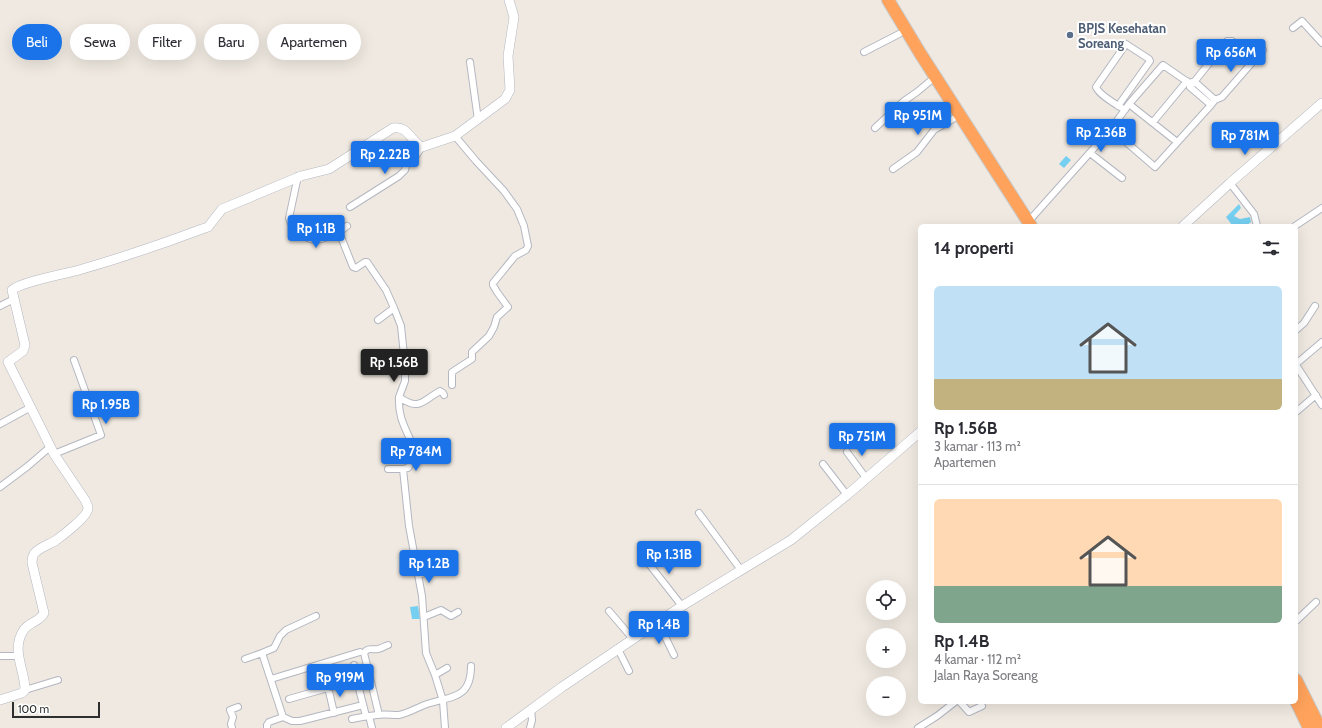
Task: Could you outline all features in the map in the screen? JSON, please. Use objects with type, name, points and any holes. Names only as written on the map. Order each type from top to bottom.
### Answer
[{"type":"highway","points":[[879,0],[899,34],[1026,224]]},
{"type":"highway","points":[[888,0],[953,119],[1026,224]]},
{"type":"highway","points":[[1298,684],[1320,728]]},
{"type":"highway","points":[[1297,704],[1309,728]]},
{"type":"street","points":[[350,207],[399,176],[405,170],[407,162],[415,158],[422,147],[455,136],[505,99],[509,92],[508,56],[514,17],[509,0]]},
{"type":"street","points":[[1293,28],[1302,21],[1322,43]]},
{"type":"street","points":[[864,52],[899,34]]},
{"type":"street","points":[[1153,122],[1227,41],[1232,41],[1254,60]]},
{"type":"street","points":[[1118,106],[1150,61],[1126,44],[1096,87],[1098,91],[1118,106],[1125,110]]},
{"type":"street","points":[[1155,167],[1213,102],[1222,97],[1263,50]]},
{"type":"street","points":[[470,62],[478,120]]},
{"type":"street","points":[[1028,224],[1090,153],[1129,104],[1163,65],[1190,83],[1213,102]]},
{"type":"street","points":[[875,128],[904,101],[917,92],[935,87]]},
{"type":"street","points":[[1185,224],[1322,103]]},
{"type":"street","points":[[1129,104],[1177,142]]},
{"type":"street","points":[[893,169],[917,152],[934,130],[953,119]]},
{"type":"street","points":[[25,690],[18,656],[19,643],[23,630],[41,618],[44,613],[32,558],[34,554],[56,540],[88,510],[85,500],[52,450],[31,407],[4,363],[23,350],[25,345],[12,290],[14,288],[140,251],[202,230],[208,227],[222,210],[298,176],[329,169],[393,128],[397,127],[404,129],[417,144],[422,147]]},
{"type":"street","points":[[1111,128],[1161,172]]},
{"type":"street","points":[[452,385],[452,372],[472,359],[472,352],[488,336],[494,327],[497,317],[508,306],[497,292],[493,285],[494,283],[515,256],[526,250],[528,246],[524,226],[518,209],[455,136]]},
{"type":"street","points":[[1090,153],[1122,178]]},
{"type":"street","points":[[298,176],[289,218],[293,226],[303,236],[318,240],[338,232],[347,226]]},
{"type":"street","points":[[1230,183],[1254,214],[1256,224]]},
{"type":"street","points":[[1298,224],[1322,208]]},
{"type":"street","points":[[338,232],[354,267],[356,268],[364,262],[367,262],[386,290],[394,308],[400,326],[405,365],[405,381],[399,397],[398,408],[399,414],[410,439]]},
{"type":"street","points":[[0,306],[14,300]]},
{"type":"street","points":[[1298,328],[1304,323],[1315,306]]},
{"type":"street","points":[[378,320],[394,308]]},
{"type":"street","points":[[1298,362],[1322,342]]},
{"type":"street","points":[[0,487],[52,450],[101,436],[74,360]]},
{"type":"street","points":[[1298,367],[1322,405]]},
{"type":"street","points":[[399,397],[416,404],[424,402],[438,392],[442,392],[444,395]]},
{"type":"street","points":[[1298,410],[1316,395]]},
{"type":"street","points":[[0,424],[31,407]]},
{"type":"street","points":[[506,728],[531,709],[682,606],[791,540],[847,495],[918,434]]},
{"type":"street","points":[[847,452],[866,478]]},
{"type":"street","points":[[388,469],[408,468],[416,455]]},
{"type":"street","points":[[823,464],[847,495]]},
{"type":"street","points":[[403,469],[409,526],[422,596],[426,653],[443,701],[445,728]]},
{"type":"street","points":[[699,513],[740,570]]},
{"type":"street","points":[[642,555],[682,606]]},
{"type":"street","points":[[418,575],[452,565]]},
{"type":"street","points":[[1298,619],[1316,602]]},
{"type":"street","points":[[424,617],[441,610],[451,616],[458,612]]},
{"type":"street","points":[[609,611],[633,639]]},
{"type":"street","points":[[245,660],[274,648],[280,636],[286,630],[316,616]]},
{"type":"street","points":[[658,622],[674,655]]},
{"type":"street","points":[[379,715],[364,653],[369,649],[377,649],[388,645]]},
{"type":"street","points":[[618,649],[629,671]]},
{"type":"street","points":[[271,679],[360,652]]},
{"type":"street","points":[[262,653],[283,717]]},
{"type":"street","points":[[0,656],[18,656]]},
{"type":"street","points":[[354,665],[363,705],[372,728]]},
{"type":"street","points":[[352,719],[368,716],[400,714],[427,704],[443,701],[456,696],[464,690],[470,678],[470,666]]},
{"type":"street","points":[[435,675],[447,668]]},
{"type":"street","points":[[0,700],[22,693],[25,690],[58,680]]},
{"type":"street","points":[[288,699],[354,680],[357,681]]},
{"type":"street","points":[[328,687],[334,713]]},
{"type":"street","points":[[918,728],[952,704]]},
{"type":"street","points":[[962,704],[969,712],[982,706]]},
{"type":"street","points":[[267,728],[269,722],[283,717],[292,721],[300,721],[363,705]]},
{"type":"street","points":[[232,728],[231,724],[233,717],[230,710],[238,707]]},
{"type":"street","points":[[530,728],[532,720],[531,709]]},
{"type":"water","points":[[1066,156],[1071,160],[1064,168],[1059,164]]},
{"type":"water","points":[[1239,204],[1241,208],[1234,216],[1240,219],[1250,217],[1251,222],[1248,224],[1231,224],[1226,217]]},
{"type":"water","points":[[418,606],[420,619],[412,619],[410,607]]},
{"type":"place","name":"BPJS Kesehatan Soreang","points":[[1070,35]]}]
